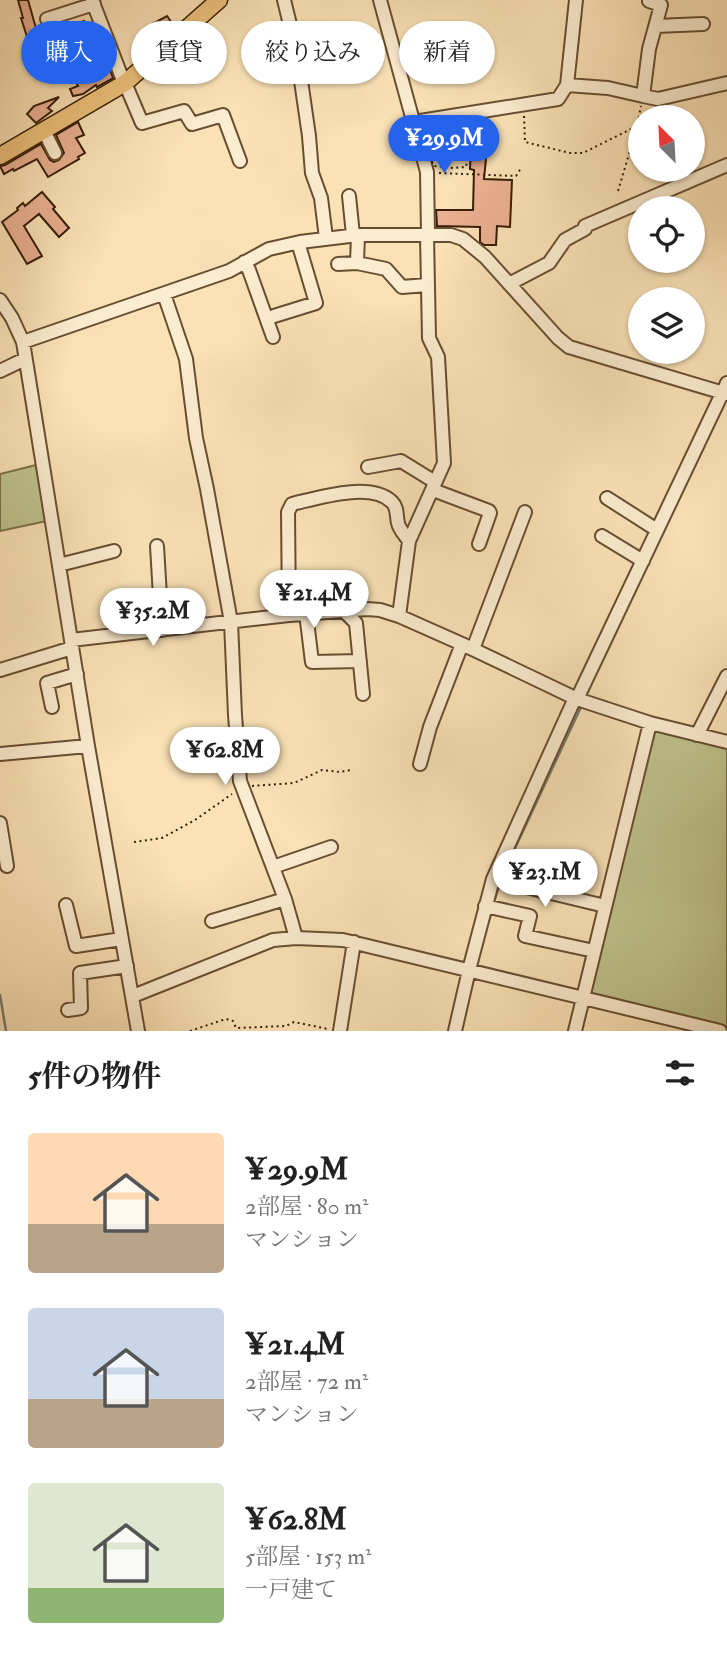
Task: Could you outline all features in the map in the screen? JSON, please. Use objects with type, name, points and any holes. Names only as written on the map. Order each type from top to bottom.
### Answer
[{"type":"main road","points":[[0,156],[125,83],[219,0]]},
{"type":"street","points":[[284,0],[297,52],[312,173],[321,198],[326,238]]},
{"type":"street","points":[[380,0],[427,172],[429,338],[438,357],[444,457],[444,463],[409,541],[399,617]]},
{"type":"street","points":[[414,122],[558,99],[567,85],[576,0]]},
{"type":"street","points":[[643,96],[649,49],[661,5],[649,1]]},
{"type":"street","points":[[47,19],[93,2],[142,123],[184,111],[192,124],[223,115],[240,161]]},
{"type":"street","points":[[656,26],[703,24]]},
{"type":"street","points":[[567,85],[608,88],[658,99],[727,83]]},
{"type":"street","points":[[44,131],[55,153]]},
{"type":"street","points":[[509,284],[549,263],[563,242],[585,229],[585,226],[727,165]]},
{"type":"street","points":[[349,196],[358,263]]},
{"type":"street","points":[[23,342],[229,271],[269,249],[356,235],[451,235],[463,239],[485,257],[569,348],[725,390],[576,699],[493,879],[473,971],[455,1031]]},
{"type":"street","points":[[274,316],[316,303],[300,242]]},
{"type":"street","points":[[244,262],[272,337]]},
{"type":"street","points":[[338,264],[358,263],[386,269],[402,287],[427,285]]},
{"type":"street","points":[[164,294],[186,359],[196,438],[231,622],[240,781],[285,899],[296,938]]},
{"type":"street","points":[[1,305],[12,318],[23,342],[88,746],[138,1031]]},
{"type":"street","points":[[0,371],[25,359]]},
{"type":"street","points":[[369,467],[401,461],[434,486],[489,510],[491,513],[479,544]]},
{"type":"street","points":[[289,615],[288,512],[292,504],[341,493],[372,492],[391,501],[396,509],[398,525],[409,541]]},
{"type":"street","points":[[607,498],[657,530]]},
{"type":"street","points":[[420,764],[430,727],[525,512]]},
{"type":"street","points":[[602,536],[643,561]]},
{"type":"street","points":[[157,546],[162,630]]},
{"type":"street","points":[[59,565],[114,551]]},
{"type":"street","points":[[0,670],[71,644],[306,613],[380,610],[468,646],[576,699],[650,723],[727,742]]},
{"type":"street","points":[[344,611],[356,623],[363,695]]},
{"type":"street","points":[[306,613],[312,662],[360,661]]},
{"type":"street","points":[[52,707],[47,682],[76,674]]},
{"type":"street","points":[[698,735],[727,676]]},
{"type":"street","points":[[575,1031],[650,723]]},
{"type":"street","points":[[0,754],[88,746]]},
{"type":"street","points":[[0,822],[7,866]]},
{"type":"street","points":[[273,867],[331,847]]},
{"type":"street","points":[[493,879],[605,906]]},
{"type":"street","points":[[212,921],[285,899]]},
{"type":"street","points":[[66,905],[76,946],[121,939]]},
{"type":"street","points":[[485,906],[530,916],[526,936],[594,951]]},
{"type":"street","points":[[133,996],[273,940],[343,940],[720,1031]]},
{"type":"street","points":[[334,1030],[354,942]]},
{"type":"street","points":[[68,1010],[81,1007],[80,973],[127,966]]},
{"type":"path","points":[[641,105],[643,96]]},
{"type":"path","points":[[523,104],[525,142],[570,153],[583,153],[628,130]]},
{"type":"path","points":[[431,147],[468,149],[465,168],[440,167],[433,164],[431,147]]},
{"type":"path","points":[[618,191],[628,157]]},
{"type":"path","points":[[440,167],[440,173],[516,176],[521,168]]},
{"type":"path","points":[[134,842],[162,838],[195,820],[243,786],[294,783],[322,770],[351,770]]},
{"type":"path","points":[[190,1031],[226,1019],[233,1021],[236,1028],[286,1026],[294,1022],[334,1030]]},
{"type":"green space","points":[[36,465],[47,521],[0,531],[0,474]]},
{"type":"green space","points":[[653,730],[727,748],[727,1026],[590,993]]},
{"type":"building","points":[[18,0],[28,0],[34,21],[22,21]]},
{"type":"building","points":[[167,16],[170,21],[158,21]]},
{"type":"building","points":[[77,84],[102,84],[73,96],[70,89],[78,86]]},
{"type":"building","points":[[59,97],[48,108],[52,111],[36,123],[27,114],[34,106]]},
{"type":"building","points":[[78,122],[84,135],[76,138],[85,153],[78,157],[79,159],[48,177],[37,159],[4,174],[0,166],[41,144],[50,160],[59,160],[64,153],[56,135]]},
{"type":"building","points":[[471,147],[487,148],[484,179],[512,180],[510,227],[497,226],[496,245],[484,245],[480,242],[480,227],[437,226],[436,210],[473,210],[474,170],[470,169]]},
{"type":"building","points":[[42,192],[69,228],[59,237],[39,214],[24,226],[42,256],[27,264],[2,222],[23,203],[25,206]]},
{"type":"waterway","points":[[503,874],[581,707]]},
{"type":"waterway","points":[[495,899],[499,886]]},
{"type":"waterway","points":[[484,937],[491,914]]},
{"type":"waterway","points":[[0,995],[6,1031]]}]
